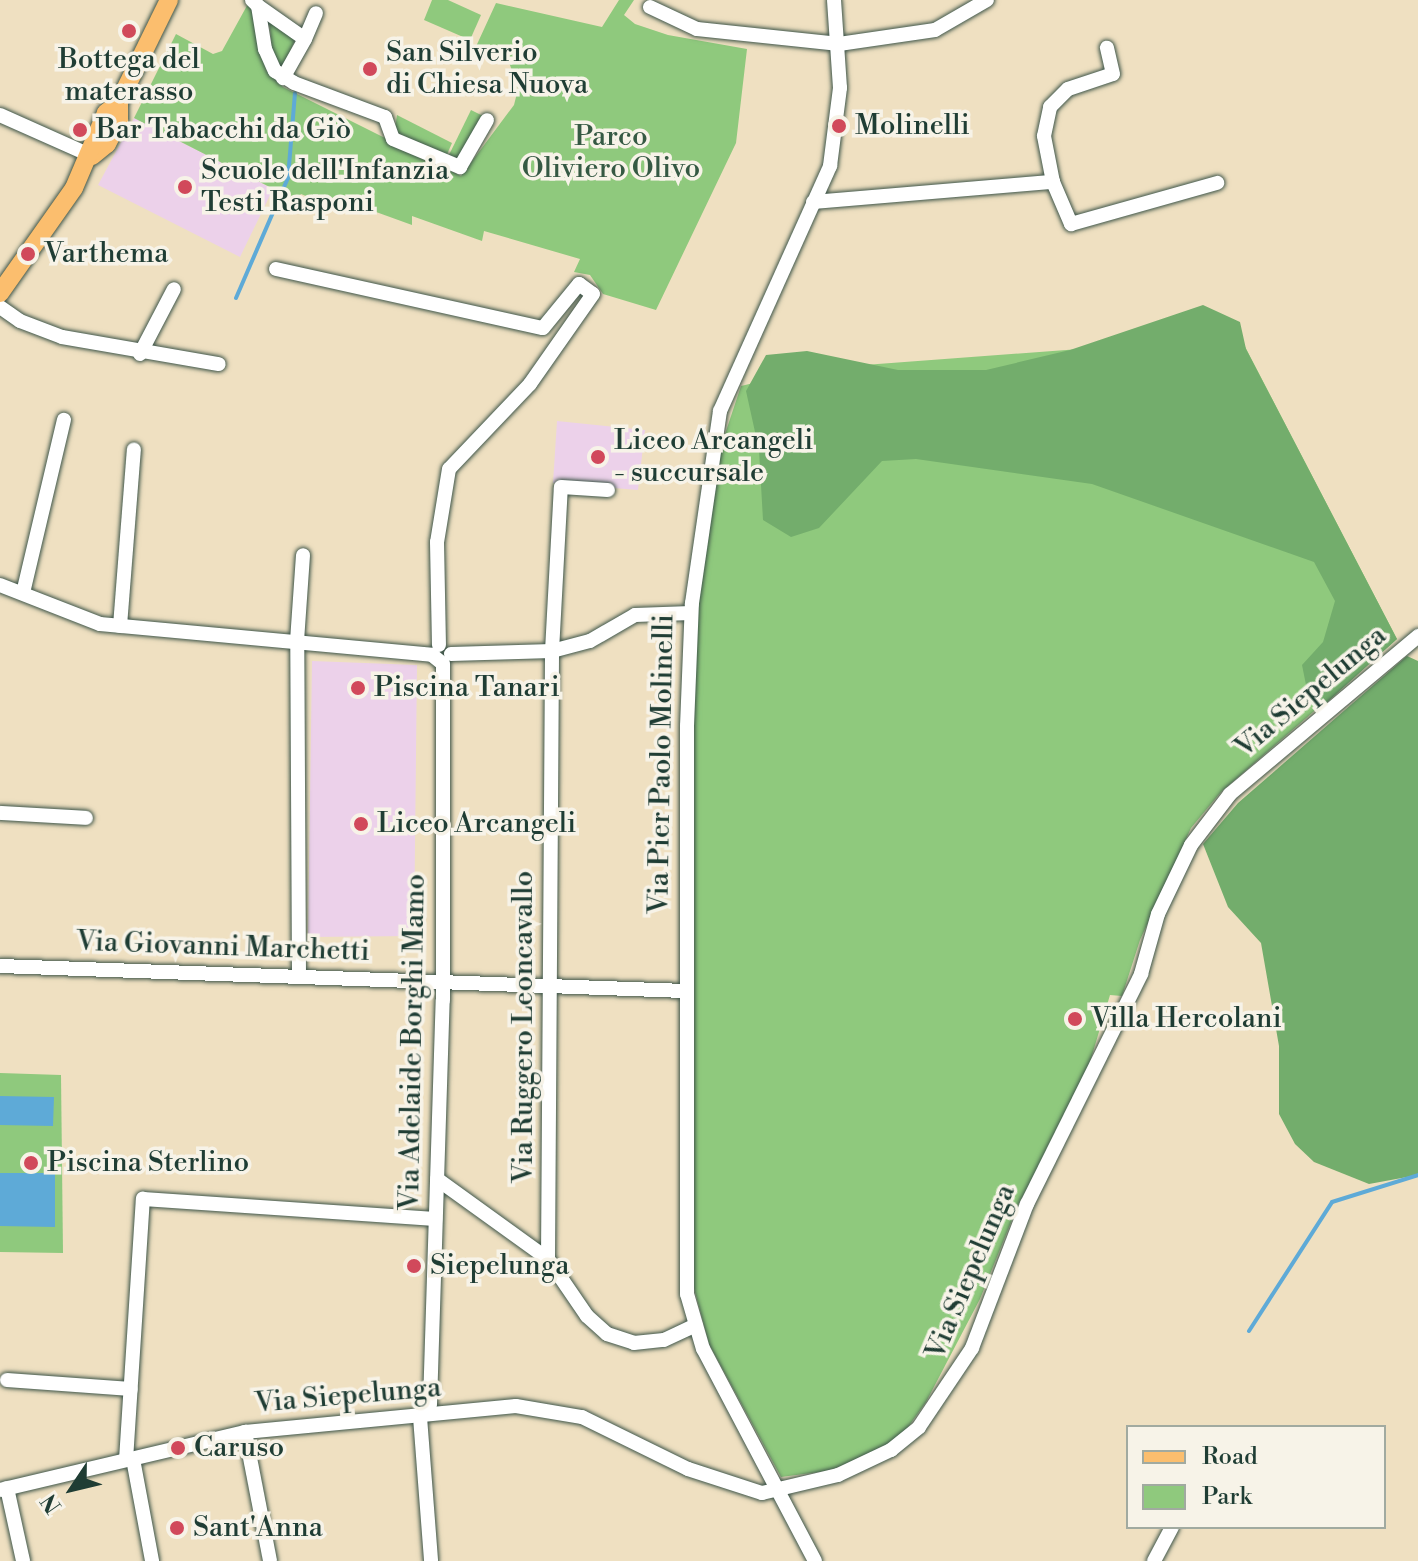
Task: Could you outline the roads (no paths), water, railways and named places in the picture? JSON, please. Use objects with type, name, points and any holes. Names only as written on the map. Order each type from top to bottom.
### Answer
[{"type":"main road","points":[[0,293],[92,156],[107,144],[119,120],[119,102],[169,0]]},
{"type":"street","name":"Via Pier Paolo Molinelli","points":[[815,1561],[727,1399],[696,1325],[685,1259],[684,991],[691,613],[720,411],[830,166],[839,126],[839,44],[834,0]]},
{"type":"street","points":[[650,7],[697,29],[839,44],[935,30],[987,0]]},
{"type":"street","points":[[255,3],[305,39]]},
{"type":"street","points":[[255,3],[265,49],[283,78],[385,117],[393,139],[454,167],[463,165],[487,120]]},
{"type":"street","points":[[283,78],[316,13]]},
{"type":"street","points":[[1107,48],[1113,74],[1068,89],[1050,107],[1044,136],[1053,182],[1071,224],[1217,183]]},
{"type":"street","points":[[0,115],[92,156]]},
{"type":"street","points":[[813,202],[1053,182]]},
{"type":"street","name":"Via Adelaide Borghi Mamo","points":[[276,269],[543,328],[579,284],[593,294],[530,384],[449,469],[437,542],[441,654],[443,981],[430,1404],[420,1417]]},
{"type":"street","points":[[140,354],[174,289]]},
{"type":"street","points":[[0,307],[20,321],[62,337],[140,354],[219,364]]},
{"type":"street","points":[[23,593],[64,420]]},
{"type":"street","points":[[120,626],[134,450]]},
{"type":"street","name":"Via Ruggero Leoncavallo","points":[[548,1259],[552,651],[561,487],[608,490]]},
{"type":"street","points":[[299,974],[297,641],[303,555]]},
{"type":"street","points":[[0,585],[77,619],[120,626],[441,654],[552,651],[590,641],[635,615],[691,613]]},
{"type":"street","name":"Via Siepelunga","points":[[4,1489],[245,1432],[539,1407],[595,1422],[736,1487],[778,1491],[864,1466],[891,1450],[919,1427],[949,1388],[972,1348],[1042,1169],[1141,974],[1158,914],[1191,845],[1230,794],[1418,636]]},
{"type":"street","points":[[0,813],[86,818]]},
{"type":"street","name":"Via Giovanni Marchetti","points":[[0,966],[299,974],[551,989],[684,991]]},
{"type":"street","points":[[437,1179],[548,1259],[587,1316],[607,1334],[634,1343],[664,1340],[696,1325]]},
{"type":"street","points":[[152,1561],[129,1459],[143,1199],[435,1219]]},
{"type":"street","points":[[7,1380],[131,1389]]},
{"type":"street","points":[[420,1417],[431,1561]]},
{"type":"street","points":[[245,1432],[270,1561]]},
{"type":"street","points":[[4,1489],[23,1561]]},
{"type":"street","points":[[1154,1561],[1171,1529]]},
{"type":"water","points":[[0,1096],[54,1097],[53,1126],[0,1125]]},
{"type":"water","points":[[0,1173],[55,1173],[55,1227],[0,1226]]},
{"type":"waterway","points":[[236,298],[288,178],[295,93]]},
{"type":"waterway","points":[[1249,1331],[1332,1202],[1418,1175]]},
{"type":"place","name":"Bottega del materasso","points":[[129,31]]},
{"type":"place","name":"San Silverio di Chiesa Nuova","points":[[370,69]]},
{"type":"place","name":"Molinelli","points":[[839,126]]},
{"type":"place","name":"Bar Tabacchi da Giò","points":[[80,130]]},
{"type":"place","name":"Scuole dell'Infanzia Testi Rasponi","points":[[185,187]]},
{"type":"place","name":"Varthema","points":[[28,254]]},
{"type":"place","name":"Liceo Arcangeli - succursale","points":[[598,457]]},
{"type":"place","name":"Piscina Tanari","points":[[358,688]]},
{"type":"place","name":"Liceo Arcangeli","points":[[361,824]]},
{"type":"place","name":"Villa Hercolani","points":[[1075,1019]]},
{"type":"place","name":"Piscina Sterlino","points":[[31,1163]]},
{"type":"place","name":"Siepelunga","points":[[414,1266]]},
{"type":"place","name":"Caruso","points":[[178,1448]]},
{"type":"place","name":"Sant'Anna","points":[[177,1528]]},
{"type":"park label","name":"Parco Oliviero Olivo","points":[[611,153]]}]
